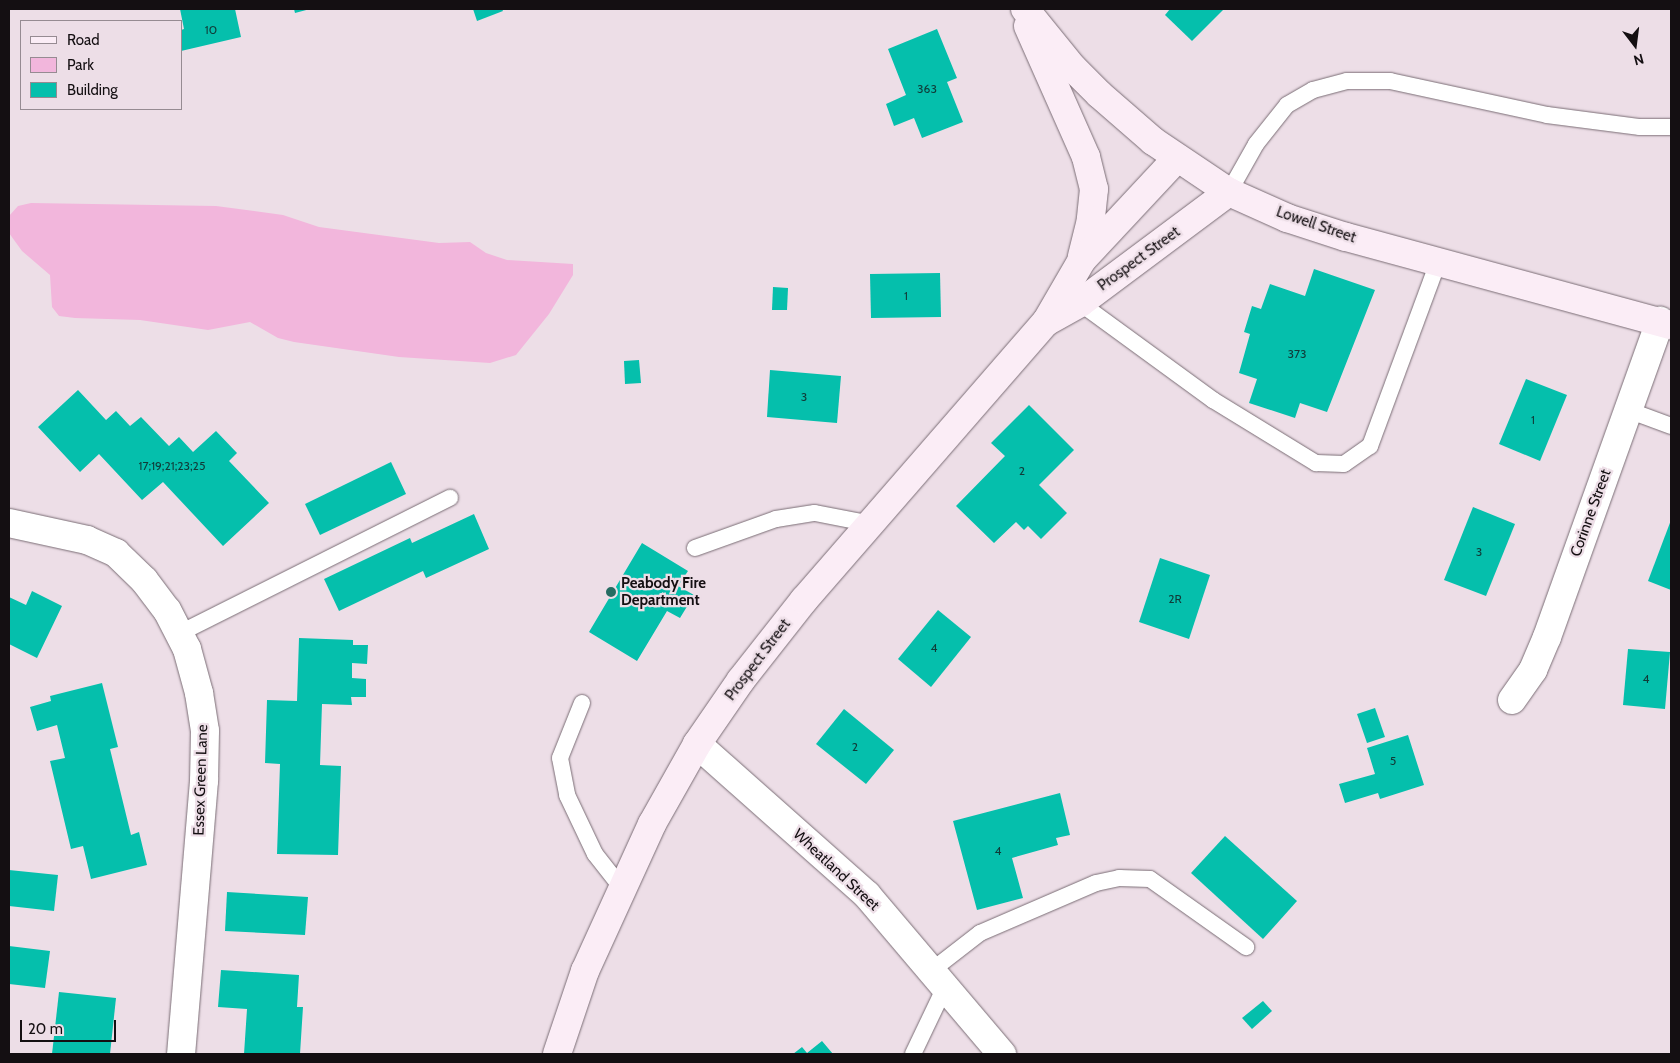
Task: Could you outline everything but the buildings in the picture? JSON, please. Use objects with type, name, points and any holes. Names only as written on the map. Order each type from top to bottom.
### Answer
[{"type":"street","points":[[1021,9],[1086,157],[1094,189],[1091,220],[1082,260]]},
{"type":"street","name":"Lowell Street","points":[[1025,9],[1073,68],[1177,158],[1229,192],[1287,218],[1438,262],[1666,323]]},
{"type":"street","name":"Prospect Street","points":[[557,1054],[585,971],[621,887],[652,824],[697,744],[741,680],[871,524],[1046,322],[1082,260],[1177,158]]},
{"type":"street","name":"Prospect Street","points":[[1046,322],[1080,303],[1229,192]]},
{"type":"street","name":"Corinne Street","points":[[1512,700],[1533,670],[1548,636],[1628,410],[1666,323]]},
{"type":"street","name":"Essex Green Lane","points":[[9,523],[87,540],[116,553],[144,580],[180,633],[199,693],[205,731],[204,781],[181,1054]]},
{"type":"street","name":"Wheatland Street","points":[[697,744],[867,895],[1002,1054]]},
{"type":"lane","points":[[1229,192],[1256,144],[1287,105],[1313,90],[1347,81],[1390,82],[1547,115],[1640,127],[1671,126]]},
{"type":"lane","points":[[1080,303],[1213,400],[1316,463],[1344,464],[1370,446],[1438,262]]},
{"type":"lane","points":[[1628,410],[1671,426]]},
{"type":"lane","points":[[180,633],[450,498]]},
{"type":"lane","points":[[695,548],[776,519],[816,513],[871,524]]},
{"type":"lane","points":[[582,703],[560,758],[567,795],[595,854],[621,887]]},
{"type":"lane","points":[[914,1054],[938,979],[980,933],[1096,883],[1119,878],[1150,879],[1246,947]]},
{"type":"green space","points":[[31,203],[216,206],[283,215],[319,227],[439,243],[470,242],[486,253],[507,260],[573,264],[573,275],[549,314],[516,355],[490,363],[399,357],[294,342],[278,338],[250,322],[208,330],[140,320],[59,316],[52,307],[50,275],[22,251],[9,233],[9,216],[18,206]]},
{"type":"place","name":"Peabody Fire Department","points":[[611,592]]}]
